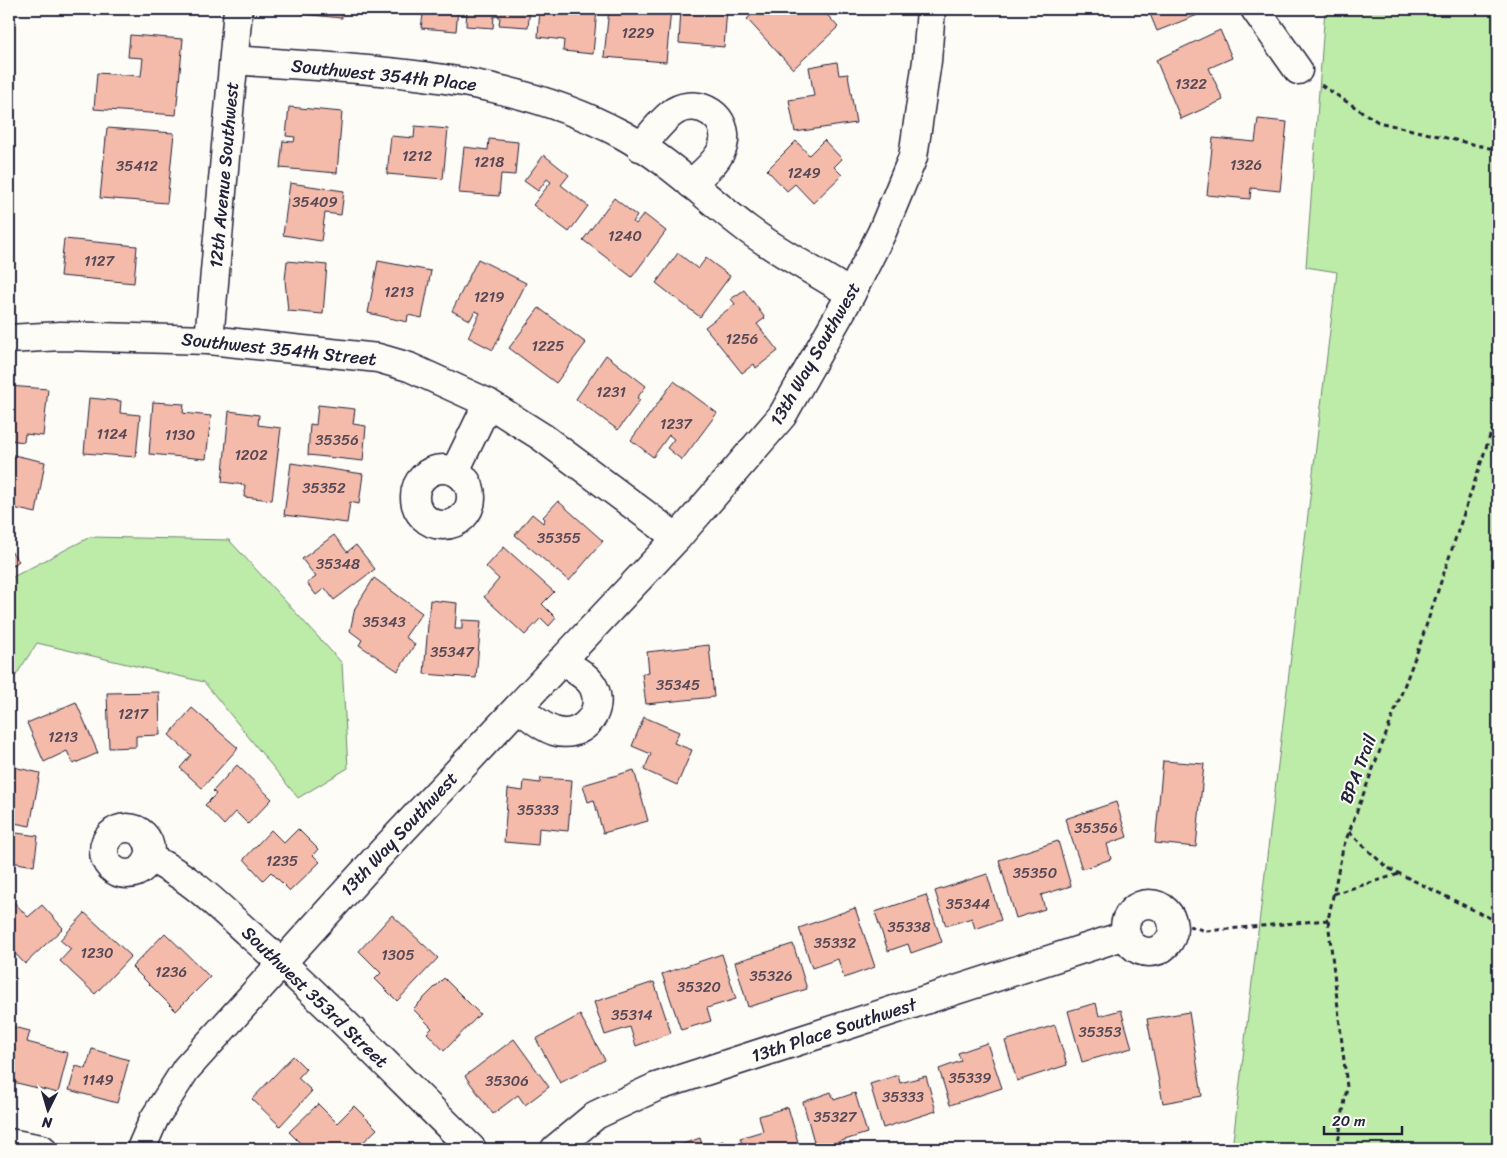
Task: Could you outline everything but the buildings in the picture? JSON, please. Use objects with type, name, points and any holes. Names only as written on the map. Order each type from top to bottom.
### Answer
[{"type":"street","name":"12th Avenue Southwest","points":[[209,340],[238,9]]},
{"type":"street","name":"13th Way Southwest","points":[[141,1149],[154,1119],[186,1069],[281,962],[677,538],[782,416],[852,294],[882,232],[914,157],[927,61],[931,9]]},
{"type":"street","points":[[1255,9],[1298,70]]},
{"type":"street","name":"Southwest 354th Place","points":[[234,60],[446,78],[491,86],[529,96],[572,111],[624,136],[691,184],[747,229],[852,294]]},
{"type":"street","points":[[640,147],[673,112],[684,107],[694,105],[706,108],[715,114],[721,123],[724,145],[719,156],[691,184]]},
{"type":"street","name":"Southwest 354th Street","points":[[9,339],[61,336],[209,340],[378,358],[409,367],[488,403],[542,437],[677,538]]},
{"type":"street","points":[[455,471],[488,403]]},
{"type":"street","points":[[518,708],[552,731],[574,732],[584,727],[592,719],[596,709],[597,698],[594,687],[587,678],[561,661]]},
{"type":"street","name":"Southwest 353rd Street","points":[[149,858],[169,867],[190,882],[281,962],[472,1149]]},
{"type":"street","name":"13th Place Southwest","points":[[555,1149],[596,1115],[656,1087],[1126,935],[1126,920],[1135,909],[1142,905],[1157,905],[1164,909],[1172,921]]},
{"type":"street","points":[[9,1143],[42,1149]]},
{"type":"path","points":[[1298,70],[1378,122],[1498,150]]},
{"type":"path","name":"BPA Trail","points":[[1337,1149],[1341,1136],[1347,1087],[1328,920],[1342,848],[1419,647],[1498,412]]},
{"type":"path","points":[[1349,832],[1386,867],[1498,922]]},
{"type":"path","points":[[1333,894],[1399,873]]},
{"type":"path","points":[[1172,921],[1206,931],[1328,920]]},
{"type":"green space","points":[[1325,9],[1498,9],[1498,1149],[1232,1149],[1337,272],[1306,267]]},
{"type":"green space","points":[[90,537],[229,540],[342,663],[348,768],[298,798],[204,682],[37,643],[9,686],[9,579]]}]
